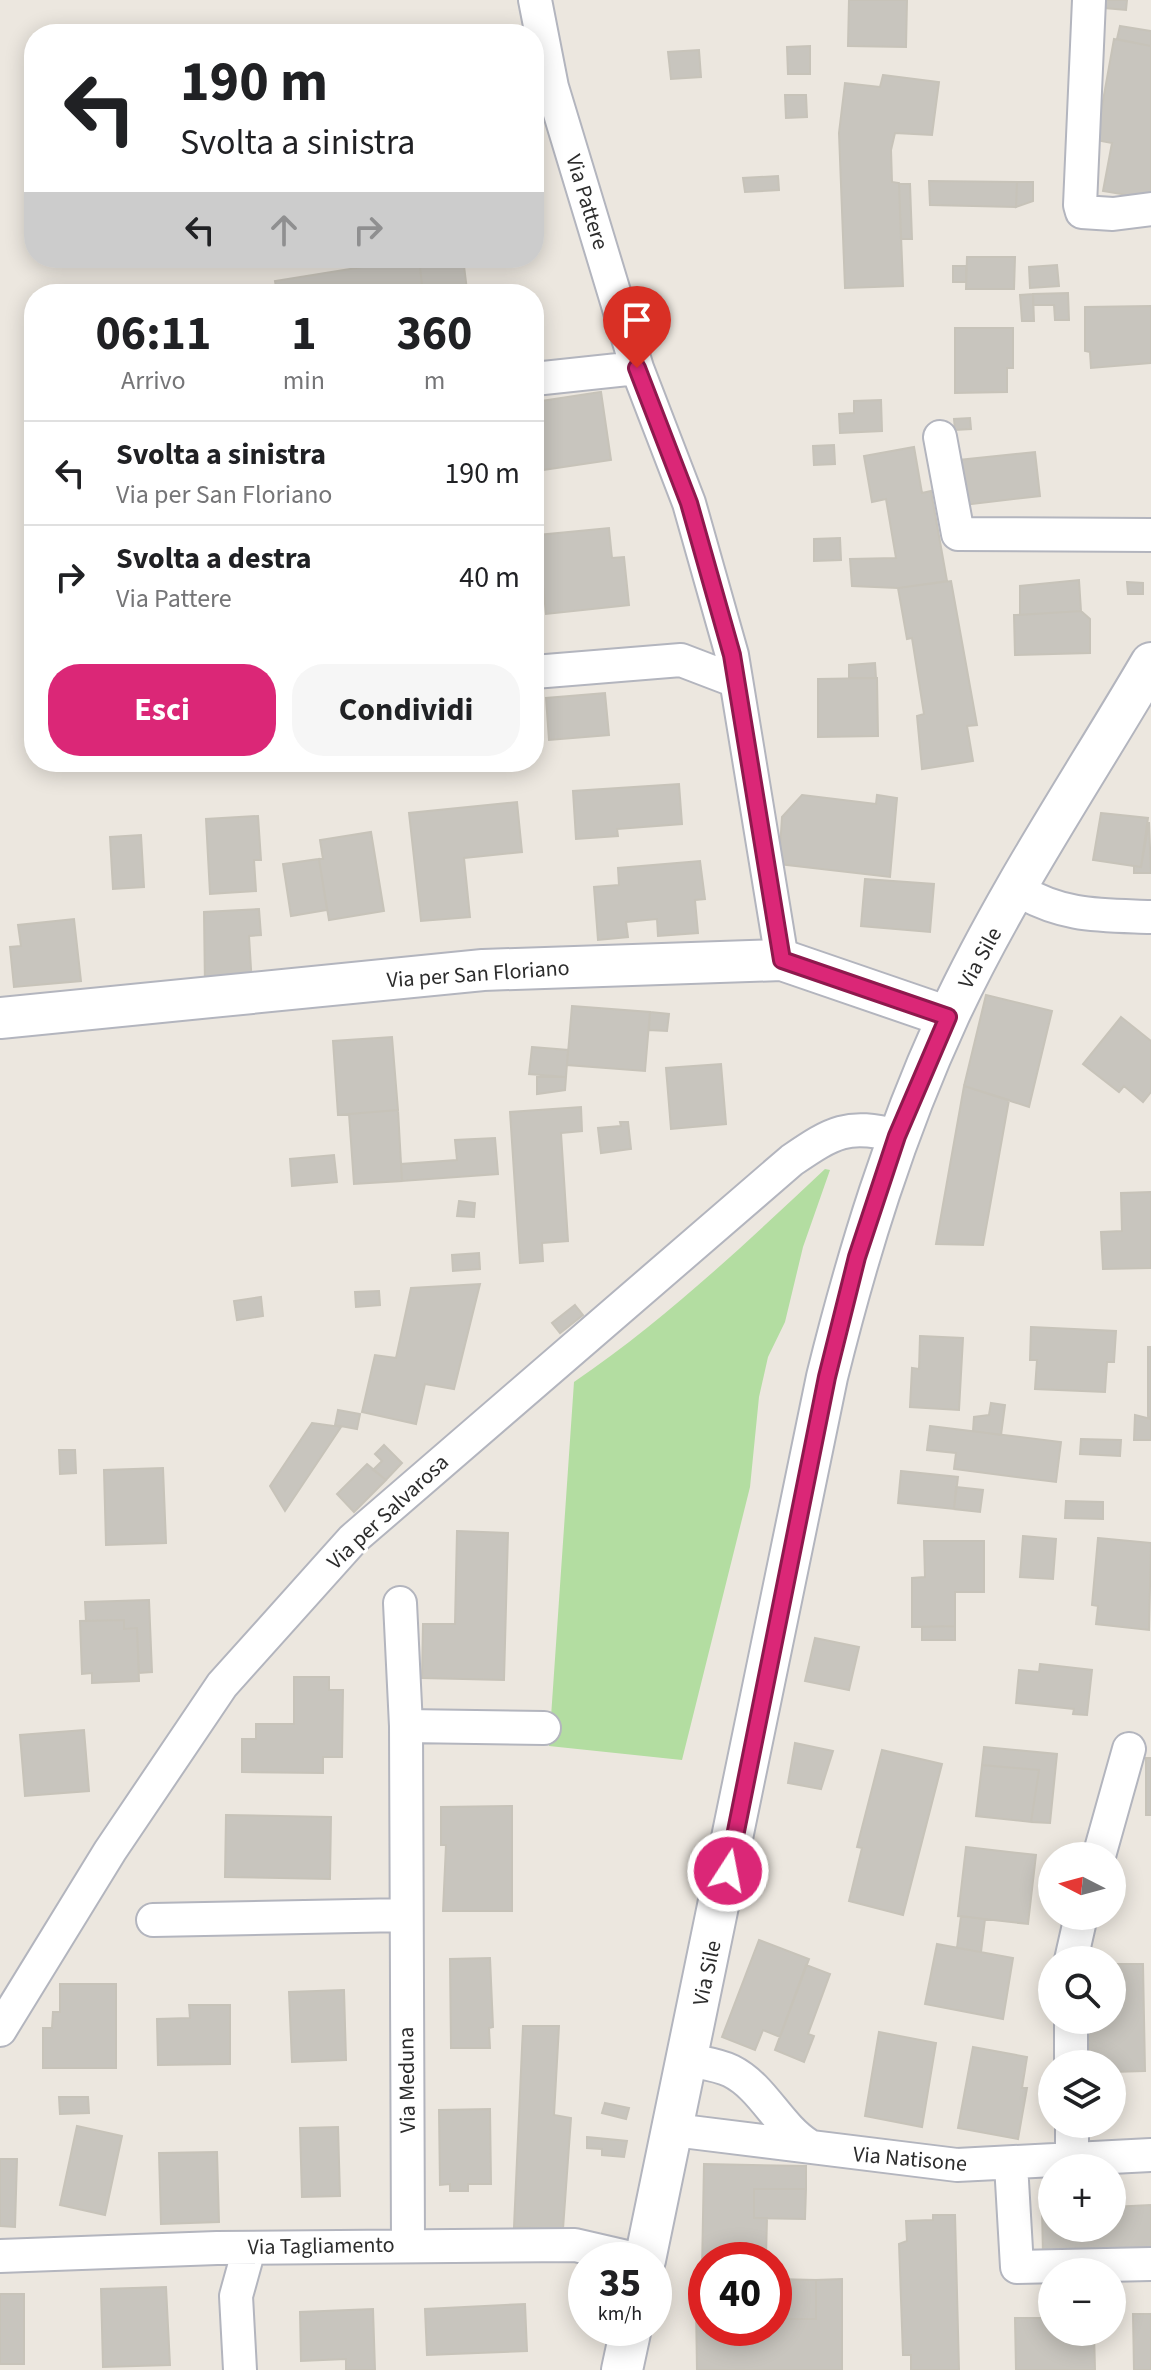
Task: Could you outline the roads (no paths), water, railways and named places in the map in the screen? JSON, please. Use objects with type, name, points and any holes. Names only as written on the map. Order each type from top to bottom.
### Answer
[{"type":"street","name":"Via Pattere","points":[[535,0],[539,24]]},
{"type":"street","points":[[1089,0],[1079,186],[1082,212],[1113,214],[1151,209]]},
{"type":"street","name":"Via Pattere","points":[[544,50],[637,368],[689,503],[732,655],[782,960]]},
{"type":"street","points":[[544,378],[637,368]]},
{"type":"street","points":[[940,437],[958,534],[1151,535]]},
{"type":"street","points":[[544,671],[681,660],[736,681]]},
{"type":"street","name":"Via Sile","points":[[646,2242],[689,2060],[827,1377],[857,1257],[897,1136],[948,1017],[1018,890],[1151,663]]},
{"type":"street","points":[[1018,890],[1070,913],[1151,917]]},
{"type":"street","name":"Via per San Floriano","points":[[0,1018],[483,970],[782,960],[948,1017]]},
{"type":"street","name":"Via per Salvarosa","points":[[0,2030],[110,1851],[222,1685],[353,1539],[792,1160],[827,1136],[865,1128],[897,1136]]},
{"type":"street","name":"Via Meduna","points":[[400,1603],[406,1726],[408,2244]]},
{"type":"street","points":[[406,1726],[544,1728]]},
{"type":"street","points":[[1103,1842],[1129,1749]]},
{"type":"street","points":[[153,1920],[405,1915]]},
{"type":"street","points":[[689,2060],[736,2074],[757,2092],[783,2126],[811,2147]]},
{"type":"street","name":"Via Natisone","points":[[674,2130],[935,2164],[1038,2163]]},
{"type":"street","name":"Via Natisone","points":[[1126,2157],[1151,2155]]},
{"type":"street","points":[[1011,2164],[1017,2267],[1151,2264]]},
{"type":"street","name":"Via Tagliamento","points":[[0,2256],[408,2244],[568,2245]]},
{"type":"street","points":[[240,2370],[236,2296],[249,2249]]},
{"type":"street","points":[[622,2370],[627,2346]]}]
